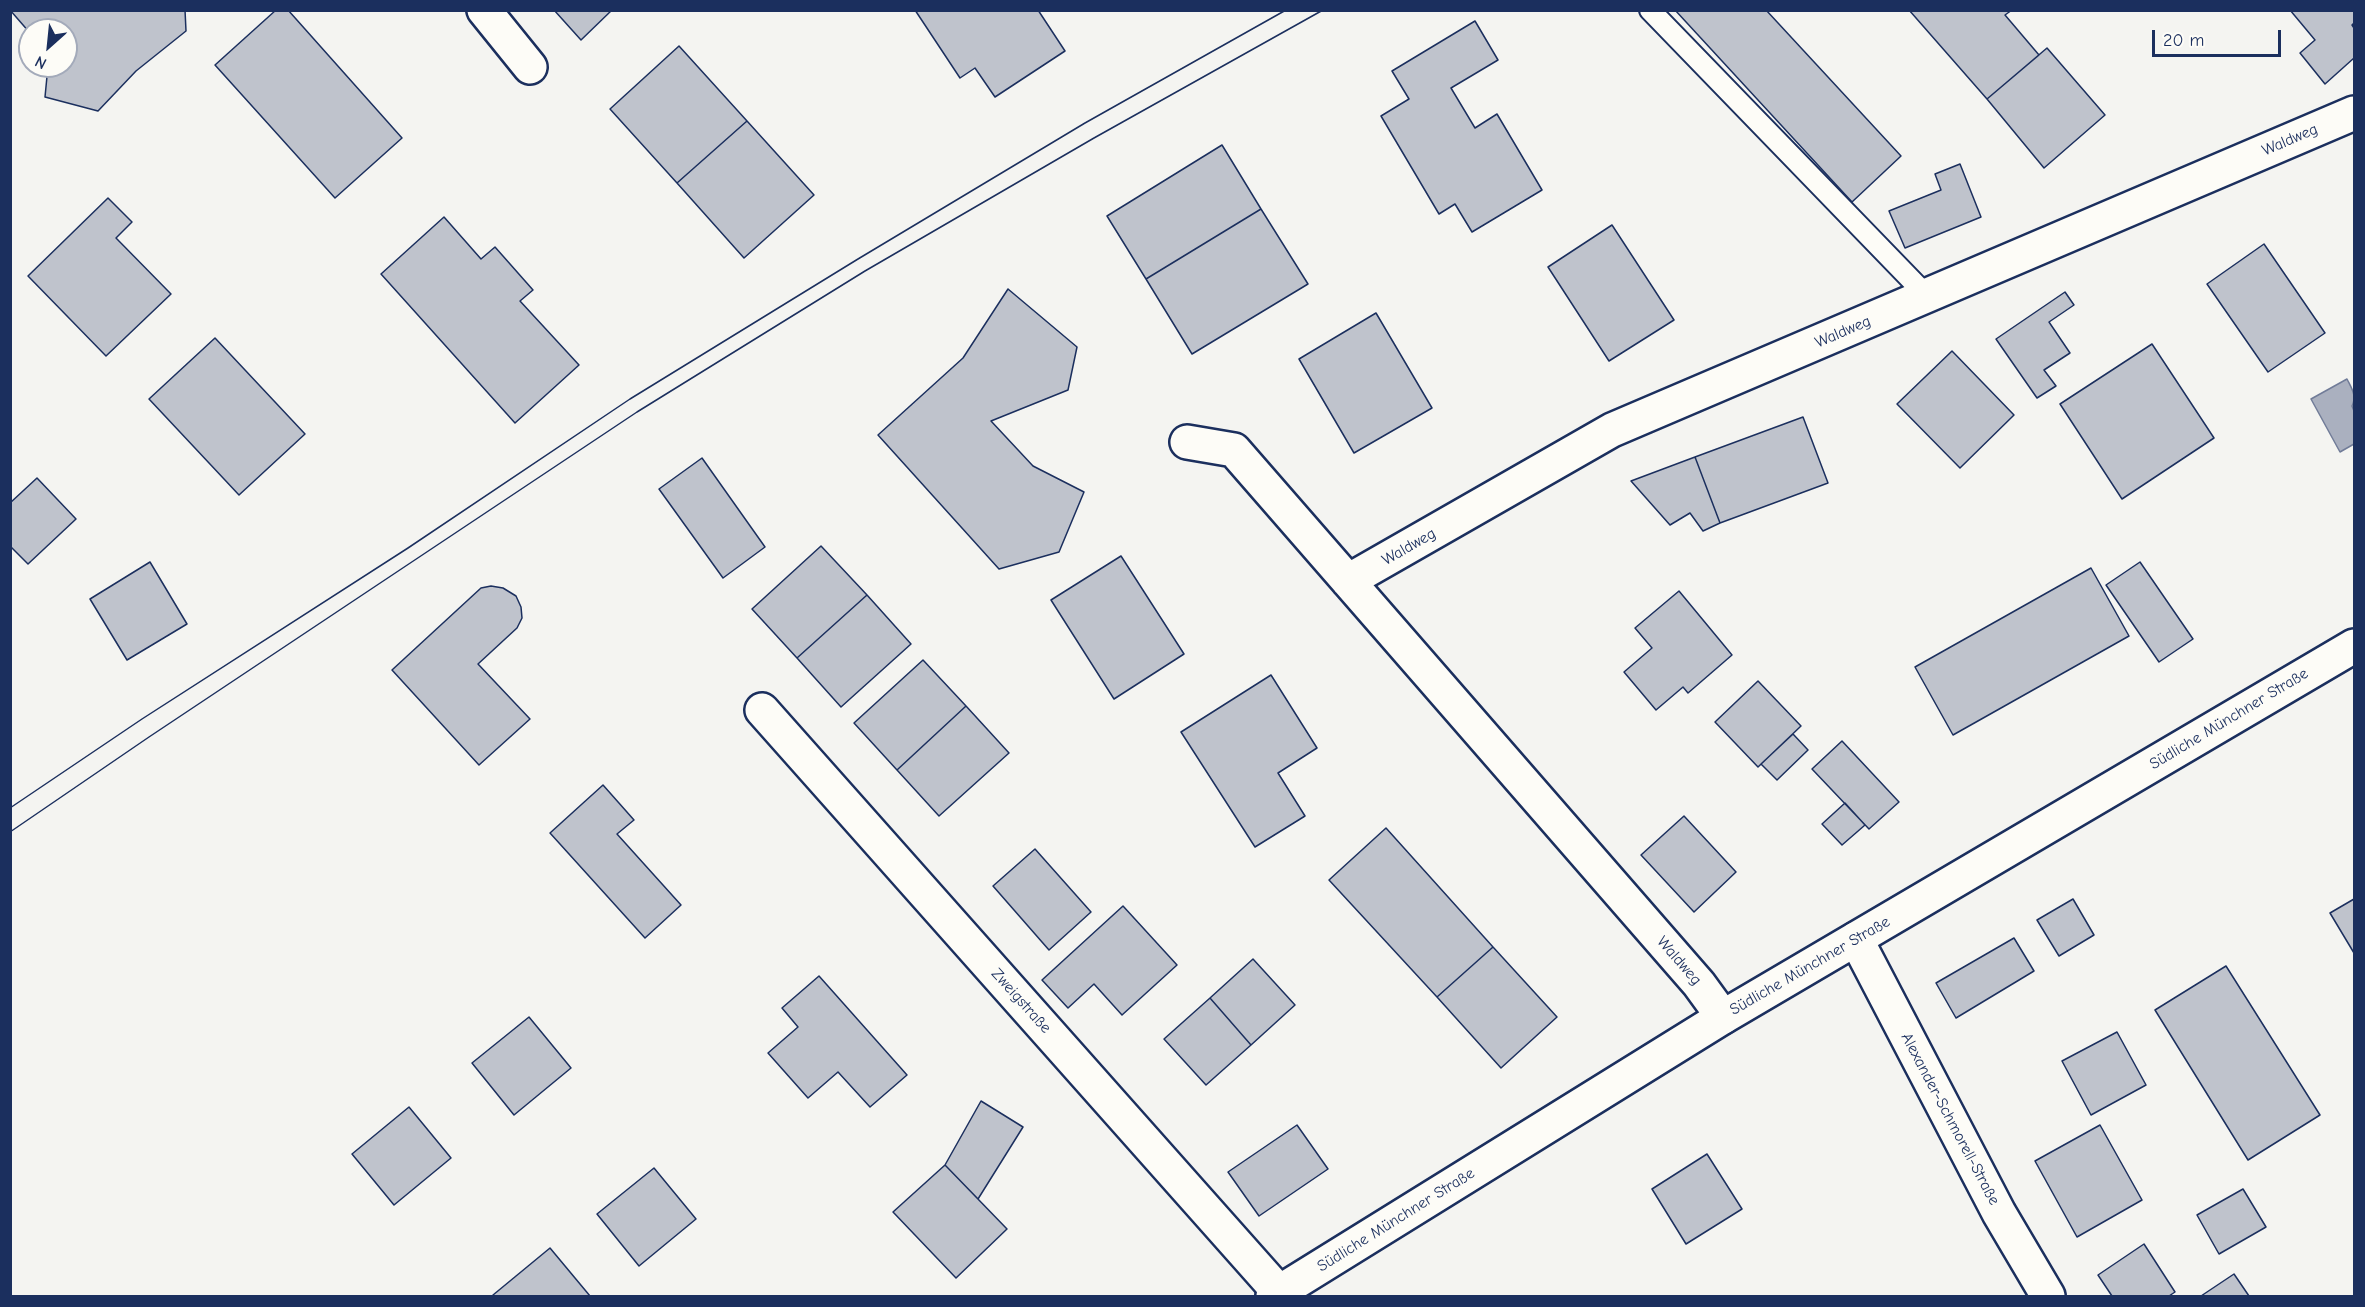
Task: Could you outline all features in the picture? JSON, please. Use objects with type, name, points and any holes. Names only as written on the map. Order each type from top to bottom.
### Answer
[{"type":"street","points":[[484,10],[530,67]]},
{"type":"street","name":"Waldweg","points":[[1348,582],[1612,430],[2355,113]]},
{"type":"street","name":"Waldweg","points":[[1187,442],[1234,450],[1699,984],[1723,1017]]},
{"type":"street","name":"Südliche Münchner Straße","points":[[1276,1294],[1723,1017],[2355,646]]},
{"type":"street","name":"Zweigstraße","points":[[762,710],[1276,1294]]},
{"type":"street","name":"Alexander-Schmorell-Straße","points":[[1856,939],[1999,1213],[2048,1296]]},
{"type":"lane","points":[[1650,10],[1927,296]]},
{"type":"water","points":[[2347,379],[2354,396],[2352,406],[2354,444],[2340,452],[2311,399]]},
{"type":"building","points":[[10,10],[185,10],[186,31],[136,71],[98,111],[45,97],[47,78],[78,78],[78,18],[18,19]]},
{"type":"building","points":[[276,10],[288,10],[402,138],[335,198],[215,65]]},
{"type":"building","points":[[554,10],[612,10],[581,40]]},
{"type":"building","points":[[915,10],[1038,10],[1065,51],[995,97],[975,68],[960,78]]},
{"type":"building","points":[[1675,10],[1766,10],[1901,156],[1852,202]]},
{"type":"building","points":[[1909,10],[2012,10],[2005,15],[2039,55],[1987,99]]},
{"type":"building","points":[[2290,10],[2354,10],[2352,25],[2354,28],[2354,58],[2325,84],[2300,53],[2315,40]]},
{"type":"building","points":[[1475,21],[1498,60],[1451,88],[1475,128],[1497,114],[1542,190],[1472,232],[1455,204],[1439,214],[1381,116],[1409,99],[1392,71]]},
{"type":"building","points":[[679,46],[747,121],[677,183],[610,109]]},
{"type":"building","points":[[2047,48],[2105,115],[2044,168],[1987,99]]},
{"type":"building","points":[[747,121],[814,195],[744,258],[677,183]]},
{"type":"building","points":[[1222,145],[1261,209],[1146,279],[1107,216]]},
{"type":"building","points":[[1960,164],[1981,217],[1905,248],[1889,211],[1941,190],[1935,174]]},
{"type":"building","points":[[108,198],[132,222],[116,238],[171,294],[106,356],[28,276]]},
{"type":"building","points":[[1261,209],[1308,284],[1192,354],[1146,279]]},
{"type":"building","points":[[444,217],[481,259],[495,247],[533,290],[520,301],[579,365],[515,423],[381,274]]},
{"type":"building","points":[[1612,225],[1674,320],[1609,361],[1548,267]]},
{"type":"building","points":[[2264,244],[2325,333],[2268,372],[2207,284]]},
{"type":"building","points":[[1008,289],[1077,347],[1068,390],[991,421],[1033,466],[1084,492],[1059,552],[999,569],[878,435],[963,358]]},
{"type":"building","points":[[2065,292],[2074,305],[2049,322],[2070,353],[2044,370],[2056,386],[2037,398],[1996,339]]},
{"type":"building","points":[[1376,313],[1432,408],[1354,453],[1299,359]]},
{"type":"building","points":[[215,338],[305,434],[239,495],[149,399]]},
{"type":"building","points":[[2152,344],[2214,438],[2122,499],[2060,404]]},
{"type":"building","points":[[1952,351],[2014,415],[1960,468],[1897,404]]},
{"type":"building","points":[[1803,417],[1828,483],[1720,523],[1695,457]]},
{"type":"building","points":[[1695,457],[1720,523],[1703,531],[1690,513],[1670,525],[1631,481]]},
{"type":"building","points":[[702,458],[765,547],[723,578],[659,489]]},
{"type":"building","points":[[37,478],[76,519],[28,564],[10,546],[10,503]]},
{"type":"building","points":[[821,546],[867,595],[797,658],[752,609]]},
{"type":"building","points":[[1121,556],[1184,654],[1114,699],[1051,600]]},
{"type":"building","points":[[150,562],[187,624],[127,660],[90,599]]},
{"type":"building","points":[[2140,562],[2193,639],[2159,662],[2106,585]]},
{"type":"building","points":[[2091,568],[2129,636],[1953,735],[1915,667]]},
{"type":"building","points":[[491,586],[503,588],[516,596],[521,607],[522,618],[517,628],[478,664],[530,719],[479,765],[392,670],[481,588]]},
{"type":"building","points":[[1679,591],[1732,655],[1688,693],[1683,687],[1656,710],[1624,672],[1652,648],[1635,628]]},
{"type":"building","points":[[867,595],[911,644],[841,707],[797,658]]},
{"type":"building","points":[[923,660],[966,706],[897,770],[854,723]]},
{"type":"building","points":[[1271,675],[1317,748],[1278,773],[1305,816],[1255,847],[1181,732]]},
{"type":"building","points":[[1758,681],[1801,726],[1758,767],[1715,722]]},
{"type":"building","points":[[966,706],[1009,753],[939,816],[897,770]]},
{"type":"building","points":[[1793,734],[1808,750],[1777,780],[1761,764]]},
{"type":"building","points":[[1842,741],[1899,802],[1869,829],[1812,769]]},
{"type":"building","points":[[603,785],[634,820],[617,834],[681,905],[645,938],[550,833]]},
{"type":"building","points":[[1845,803],[1865,825],[1842,845],[1822,824]]},
{"type":"building","points":[[1684,816],[1736,872],[1694,912],[1641,855]]},
{"type":"building","points":[[1386,828],[1493,947],[1437,997],[1329,880]]},
{"type":"building","points":[[1035,849],[1091,912],[1049,950],[993,886]]},
{"type":"building","points":[[2073,899],[2094,935],[2059,956],[2037,920]]},
{"type":"building","points":[[2354,899],[2354,953],[2330,913]]},
{"type":"building","points":[[1123,906],[1177,965],[1122,1015],[1094,984],[1068,1008],[1042,980]]},
{"type":"building","points":[[2014,938],[2034,971],[1956,1018],[1936,983]]},
{"type":"building","points":[[1493,947],[1557,1017],[1501,1068],[1437,997]]},
{"type":"building","points":[[1253,959],[1295,1005],[1251,1045],[1210,998]]},
{"type":"building","points":[[2226,966],[2320,1115],[2248,1160],[2155,1010]]},
{"type":"building","points":[[819,976],[907,1075],[870,1107],[838,1072],[808,1098],[768,1053],[798,1027],[782,1008]]},
{"type":"building","points":[[1210,998],[1251,1045],[1206,1085],[1164,1039]]},
{"type":"building","points":[[529,1017],[571,1068],[514,1115],[472,1063]]},
{"type":"building","points":[[2117,1032],[2146,1085],[2091,1115],[2062,1061]]},
{"type":"building","points":[[981,1101],[1023,1127],[978,1199],[945,1165]]},
{"type":"building","points":[[409,1107],[451,1158],[394,1205],[352,1154]]},
{"type":"building","points":[[1297,1125],[1328,1169],[1259,1216],[1228,1172]]},
{"type":"building","points":[[2100,1125],[2142,1200],[2077,1237],[2035,1161]]},
{"type":"building","points":[[1707,1154],[1742,1209],[1686,1244],[1652,1189]]},
{"type":"building","points":[[945,1165],[1007,1229],[956,1278],[893,1212]]},
{"type":"building","points":[[654,1168],[696,1219],[639,1266],[597,1214]]},
{"type":"building","points":[[2243,1189],[2266,1227],[2219,1254],[2197,1215]]},
{"type":"building","points":[[2144,1244],[2175,1292],[2169,1296],[2112,1296],[2098,1275]]},
{"type":"building","points":[[550,1248],[590,1296],[493,1295]]},
{"type":"building","points":[[2234,1274],[2249,1296],[2201,1296]]},
{"type":"tram line","points":[[10,808],[142,719],[408,548],[630,399],[1085,123],[1286,10]]},
{"type":"tram line","points":[[10,832],[637,412],[865,271],[1094,138],[1323,10]]}]
